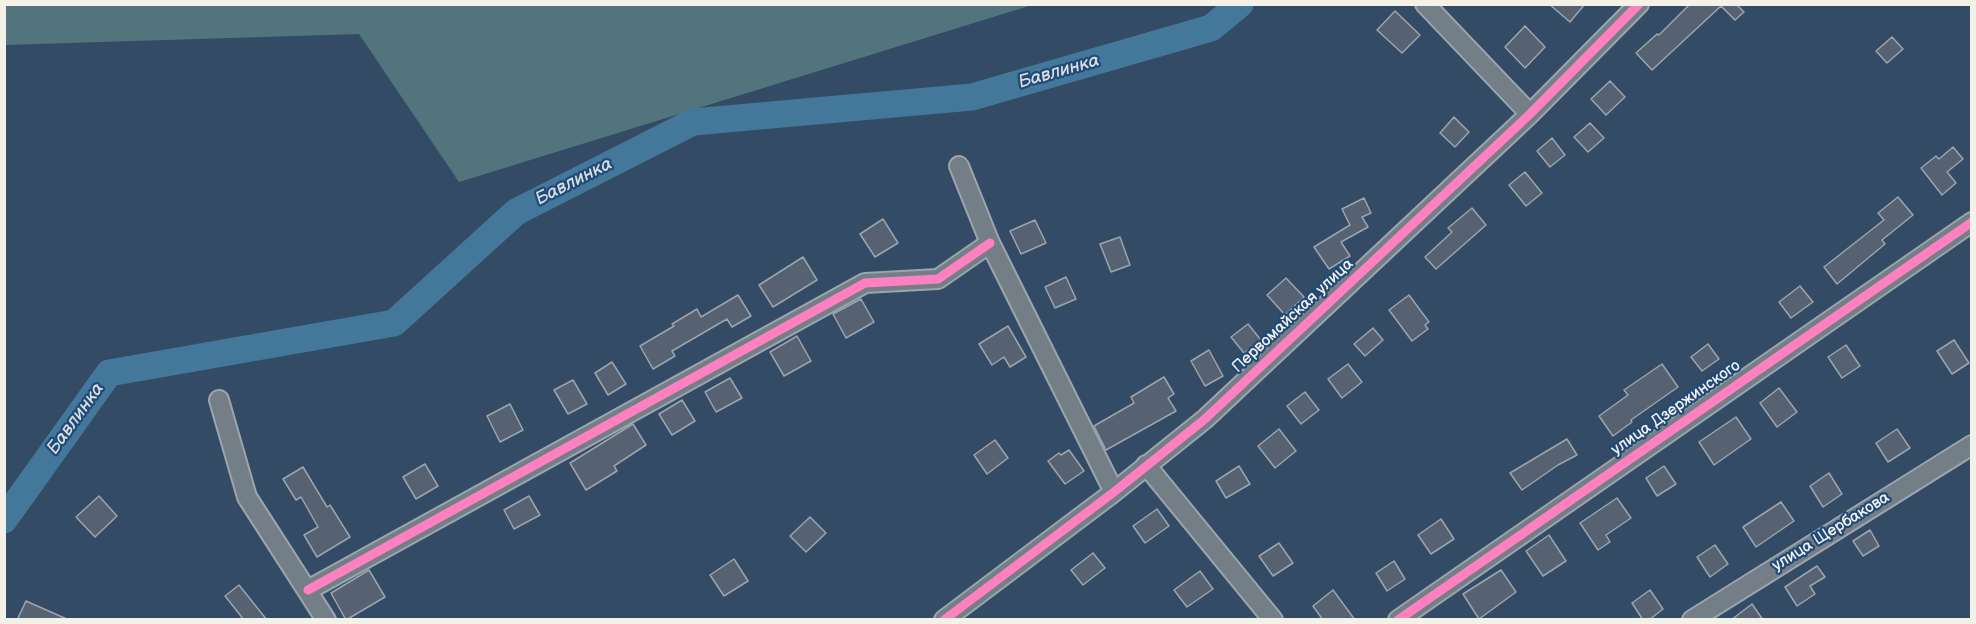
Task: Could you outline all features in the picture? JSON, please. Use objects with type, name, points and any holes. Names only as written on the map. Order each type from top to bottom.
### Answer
[{"type":"street","points":[[1425,4],[1530,114]]},
{"type":"street","name":"Первомайская улица","points":[[944,620],[1114,492],[1205,419],[1530,114],[1639,4]]},
{"type":"street","points":[[959,166],[990,243],[1114,492]]},
{"type":"street","name":"улица Дзержинского","points":[[1398,620],[1971,222]]},
{"type":"street","points":[[308,590],[865,283],[938,279],[990,243]]},
{"type":"street","points":[[219,400],[247,498],[326,620]]},
{"type":"street","name":"улица Щербакова","points":[[1692,620],[1971,445]]},
{"type":"street","points":[[1146,465],[1273,620]]},
{"type":"green space","points":[[4,5],[1032,5],[459,182],[359,34],[5,45]]},
{"type":"building","points":[[1549,4],[1585,4],[1570,22]]},
{"type":"building","points":[[1690,4],[1736,4],[1744,12],[1735,20],[1721,6],[1652,70],[1636,53],[1657,34],[1659,35]]},
{"type":"building","points":[[1395,11],[1420,35],[1402,53],[1377,30]]},
{"type":"building","points":[[1525,26],[1545,47],[1525,68],[1505,47]]},
{"type":"building","points":[[1892,37],[1903,49],[1887,63],[1876,51]]},
{"type":"building","points":[[1610,81],[1625,97],[1606,115],[1591,99]]},
{"type":"building","points":[[1454,117],[1469,132],[1455,147],[1440,133]]},
{"type":"building","points":[[1590,123],[1604,138],[1588,152],[1574,137]]},
{"type":"building","points":[[1552,138],[1565,155],[1550,167],[1537,151]]},
{"type":"building","points":[[1953,147],[1963,159],[1947,172],[1956,183],[1942,195],[1921,168],[1936,156],[1939,159]]},
{"type":"building","points":[[1525,172],[1542,193],[1526,206],[1509,185]]},
{"type":"building","points":[[1898,197],[1913,215],[1882,240],[1885,244],[1837,284],[1824,267],[1884,220],[1878,213]]},
{"type":"building","points":[[1364,198],[1371,213],[1362,217],[1368,227],[1341,242],[1350,256],[1329,269],[1314,247],[1350,225],[1342,209]]},
{"type":"building","points":[[1472,208],[1486,225],[1436,269],[1425,257],[1452,232],[1448,228]]},
{"type":"building","points":[[883,219],[898,243],[875,257],[860,234]]},
{"type":"building","points":[[1035,220],[1046,243],[1021,254],[1010,231]]},
{"type":"building","points":[[1120,237],[1130,265],[1111,272],[1100,244]]},
{"type":"building","points":[[803,257],[817,280],[773,307],[759,285]]},
{"type":"building","points":[[1066,277],[1076,299],[1055,308],[1045,287]]},
{"type":"building","points":[[1286,278],[1304,297],[1285,315],[1267,295]]},
{"type":"building","points":[[1800,286],[1813,302],[1791,318],[1779,302]]},
{"type":"building","points":[[738,295],[751,316],[732,327],[727,319],[672,351],[675,356],[653,369],[640,346],[697,309],[701,317]]},
{"type":"building","points":[[1409,295],[1429,322],[1425,325],[1428,329],[1412,341],[1389,310]]},
{"type":"building","points":[[861,299],[874,322],[846,338],[833,314]]},
{"type":"building","points":[[1248,324],[1261,340],[1244,353],[1231,337]]},
{"type":"building","points":[[1008,326],[1026,357],[1010,367],[1004,357],[992,365],[979,344]]},
{"type":"building","points":[[1373,328],[1383,340],[1365,356],[1354,344]]},
{"type":"building","points":[[797,336],[811,361],[784,376],[770,352]]},
{"type":"building","points":[[1954,340],[1969,363],[1952,374],[1937,351]]},
{"type":"building","points":[[1708,344],[1719,359],[1702,371],[1691,357]]},
{"type":"building","points":[[1846,345],[1860,366],[1842,378],[1828,357]]},
{"type":"building","points":[[1209,350],[1223,376],[1205,386],[1191,361]]},
{"type":"building","points":[[612,362],[626,384],[608,395],[595,373]]},
{"type":"building","points":[[1348,364],[1362,382],[1342,398],[1328,379]]},
{"type":"building","points":[[1662,364],[1678,387],[1631,420],[1632,422],[1613,436],[1599,416],[1628,395],[1624,390]]},
{"type":"building","points":[[1164,377],[1174,394],[1168,398],[1176,411],[1106,450],[1094,426],[1134,403],[1131,397]]},
{"type":"building","points":[[730,378],[742,398],[716,412],[705,392]]},
{"type":"building","points":[[573,380],[587,404],[568,414],[554,390]]},
{"type":"building","points":[[1779,388],[1797,412],[1777,427],[1760,403]]},
{"type":"building","points":[[1305,392],[1319,410],[1301,424],[1287,406]]},
{"type":"building","points":[[682,400],[695,421],[672,435],[659,414]]},
{"type":"building","points":[[510,404],[523,430],[500,442],[487,416]]},
{"type":"building","points":[[1736,417],[1751,439],[1714,465],[1699,442]]},
{"type":"building","points":[[633,424],[646,445],[614,466],[617,471],[586,490],[570,463]]},
{"type":"building","points":[[1279,429],[1296,451],[1275,468],[1258,446]]},
{"type":"building","points":[[1897,429],[1910,448],[1888,462],[1876,443]]},
{"type":"building","points":[[1567,439],[1577,455],[1522,490],[1510,473]]},
{"type":"building","points":[[995,440],[1008,458],[987,474],[974,455]]},
{"type":"building","points":[[1069,450],[1084,471],[1065,484],[1048,461],[1059,453],[1061,455]]},
{"type":"building","points":[[425,464],[438,486],[416,499],[403,477]]},
{"type":"building","points":[[1239,466],[1250,484],[1226,498],[1216,481]]},
{"type":"building","points":[[1664,466],[1676,484],[1657,496],[1646,478]]},
{"type":"building","points":[[303,467],[327,507],[330,505],[350,537],[317,557],[304,535],[318,527],[301,497],[296,500],[283,479]]},
{"type":"building","points":[[1829,473],[1842,494],[1823,507],[1810,486]]},
{"type":"building","points":[[99,496],[117,516],[95,537],[76,517]]},
{"type":"building","points":[[529,496],[540,515],[514,529],[504,510]]},
{"type":"building","points":[[1617,498],[1631,518],[1606,535],[1610,542],[1598,550],[1580,523]]},
{"type":"building","points":[[1781,502],[1794,521],[1756,547],[1743,527]]},
{"type":"building","points":[[1157,509],[1169,526],[1145,543],[1133,526]]},
{"type":"building","points":[[810,517],[826,533],[806,552],[790,536]]},
{"type":"building","points":[[1441,519],[1454,539],[1431,554],[1418,535]]},
{"type":"building","points":[[1870,530],[1879,546],[1863,556],[1853,541]]},
{"type":"building","points":[[1549,535],[1566,561],[1543,576],[1526,551]]},
{"type":"building","points":[[1279,543],[1293,563],[1273,576],[1259,556]]},
{"type":"building","points":[[1715,545],[1728,564],[1710,577],[1697,557]]},
{"type":"building","points":[[1093,553],[1105,568],[1083,585],[1071,570]]},
{"type":"building","points":[[734,559],[748,581],[724,596],[710,575]]},
{"type":"building","points":[[1394,561],[1405,579],[1387,591],[1376,573]]},
{"type":"building","points":[[1817,566],[1825,577],[1810,586],[1815,594],[1797,606],[1785,587]]},
{"type":"building","points":[[369,570],[385,597],[346,620],[331,593]]},
{"type":"building","points":[[1501,570],[1516,592],[1479,619],[1463,594]]},
{"type":"building","points":[[1200,571],[1213,589],[1187,607],[1174,590]]},
{"type":"building","points":[[239,585],[267,620],[244,620],[225,596]]},
{"type":"building","points":[[1333,590],[1355,620],[1323,620],[1313,606]]},
{"type":"building","points":[[1650,590],[1663,609],[1649,620],[1643,620],[1632,603]]},
{"type":"building","points":[[26,601],[69,620],[17,620]]},
{"type":"building","points":[[1752,604],[1763,620],[1731,620]]},
{"type":"waterway","name":"Бавлинка","points":[[4,520],[109,373],[394,323],[516,212],[693,122],[972,97],[1211,28],[1240,4]]},
{"type":"cycle path","points":[[944,620],[1114,492],[1205,419],[1530,114],[1639,4]]},
{"type":"cycle path","points":[[1398,620],[1972,222]]},
{"type":"cycle path","points":[[308,590],[865,283],[938,279],[990,243]]}]
